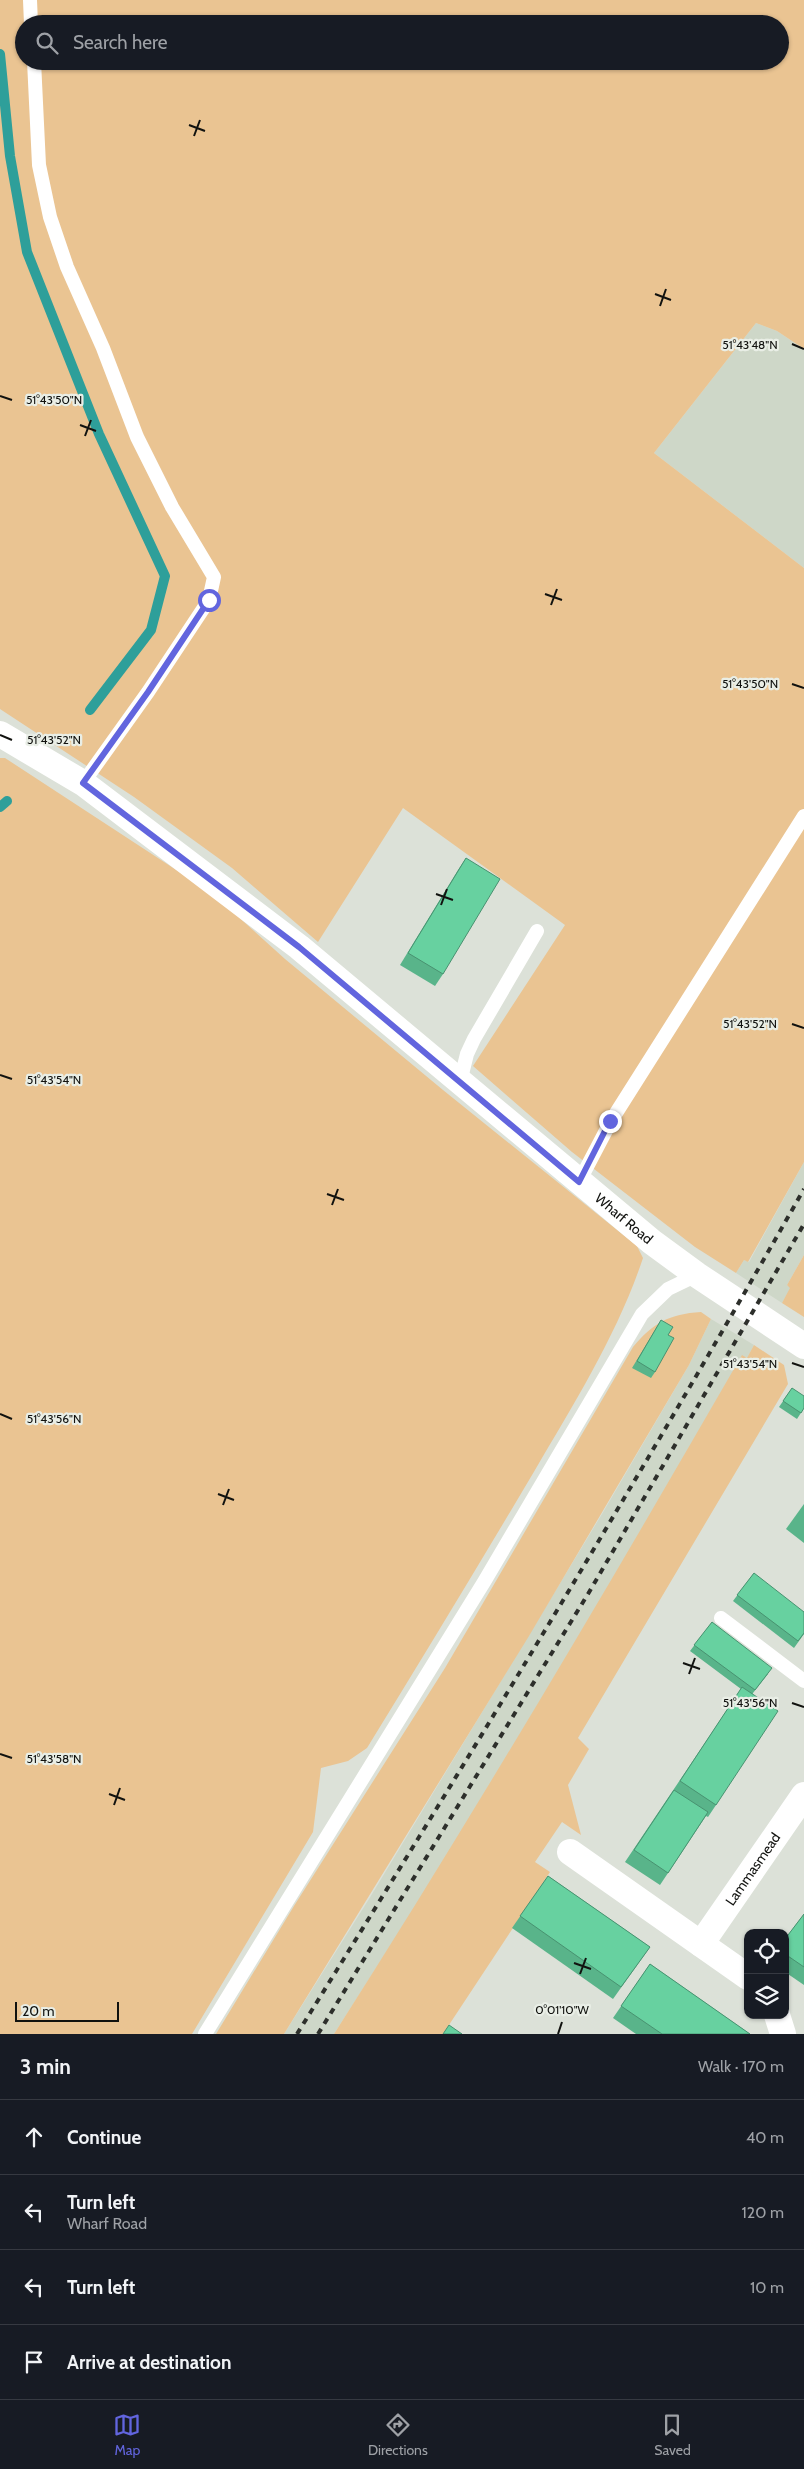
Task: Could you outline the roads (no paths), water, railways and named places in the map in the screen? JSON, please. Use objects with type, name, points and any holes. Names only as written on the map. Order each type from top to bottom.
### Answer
[{"type":"street","name":"Wharf Road","points":[[0,734],[83,783],[299,947],[579,1182],[697,1275],[804,1346]]},
{"type":"street","name":"Lammasmead","points":[[701,1944],[804,1795]]},
{"type":"street","points":[[570,1852],[744,1974]]},
{"type":"street","points":[[778,2019],[783,2034]]},
{"type":"lane","points":[[30,0],[31,15]]},
{"type":"lane","points":[[34,70],[39,165],[52,225],[67,267],[103,348],[137,437],[172,507],[214,577],[209,600],[148,692],[83,783]]},
{"type":"lane","points":[[579,1182],[610,1121],[804,816]]},
{"type":"lane","points":[[460,1082],[467,1054],[474,1038],[538,931]]},
{"type":"lane","points":[[205,2034],[484,1582],[642,1314],[668,1289],[697,1275]]},
{"type":"lane","points":[[721,1618],[804,1682]]},
{"type":"waterway","points":[[0,54],[10,156],[27,252],[99,434],[165,576],[151,630],[90,710]]},
{"type":"waterway","points":[[0,807],[7,801]]},
{"type":"railway","points":[[297,2034],[555,1614],[681,1402],[804,1189]]},
{"type":"railway","points":[[318,2034],[588,1594],[804,1224]]}]
